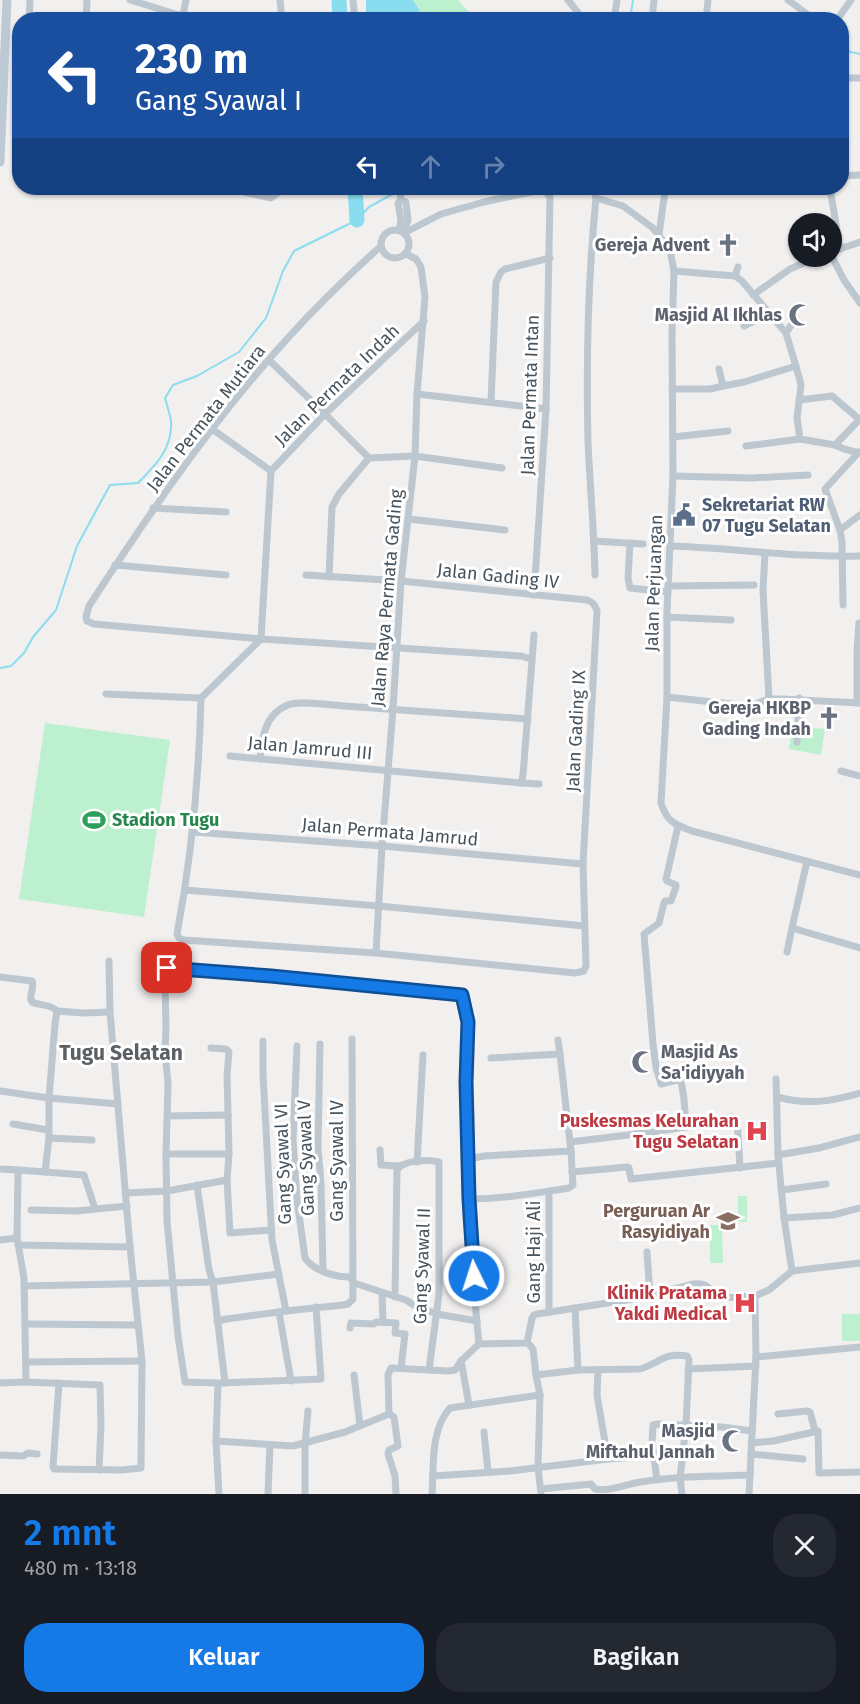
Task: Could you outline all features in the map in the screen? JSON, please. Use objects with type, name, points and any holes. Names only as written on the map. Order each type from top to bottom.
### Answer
[{"type":"main road","points":[[0,162],[7,0]]},
{"type":"street","points":[[130,0],[165,12]]},
{"type":"street","points":[[568,0],[578,12]]},
{"type":"street","points":[[788,0],[804,12]]},
{"type":"street","points":[[257,195],[270,198],[275,195]]},
{"type":"street","points":[[401,195],[398,203],[402,232],[410,243],[406,254],[391,258],[381,246],[384,235],[388,232],[402,232]]},
{"type":"street","name":"Jalan Permata Intan","points":[[402,232],[441,214],[517,195]]},
{"type":"street","name":"Jalan Permata Intan","points":[[534,595],[546,409],[550,258],[548,195]]},
{"type":"street","points":[[595,575],[587,382],[590,261],[599,199],[597,195]]},
{"type":"street","points":[[659,234],[664,195]]},
{"type":"street","points":[[831,195],[834,213]]},
{"type":"street","name":"Jalan Perjuangan","points":[[599,199],[623,206],[644,220],[659,234],[670,250],[674,271],[673,476],[662,803],[664,813],[678,826]]},
{"type":"street","points":[[842,248],[860,242]]},
{"type":"street","name":"Jalan Permata Mutiara","points":[[261,639],[94,624],[87,621],[86,614],[153,508],[212,429],[268,360],[324,299],[381,246]]},
{"type":"street","name":"Jalan Raya Permata Gading","points":[[376,953],[401,581],[415,456],[417,394],[424,321],[425,297],[421,267],[416,259],[406,254]]},
{"type":"street","points":[[491,402],[496,282],[505,269],[550,258]]},
{"type":"street","points":[[735,276],[738,267]]},
{"type":"street","points":[[753,296],[795,267]]},
{"type":"street","points":[[838,267],[860,303]]},
{"type":"street","points":[[674,271],[735,276],[742,281],[786,333],[801,386],[797,418],[800,439]]},
{"type":"street","points":[[744,326],[770,313]]},
{"type":"street","name":"Jalan Permata Indah","points":[[261,639],[271,471],[325,414],[424,321]]},
{"type":"street","points":[[786,333],[792,324]]},
{"type":"street","points":[[268,360],[369,458],[415,456],[502,468]]},
{"type":"street","points":[[672,389],[710,389],[796,366]]},
{"type":"street","points":[[719,369],[723,386]]},
{"type":"street","points":[[417,394],[546,409]]},
{"type":"street","points":[[799,400],[832,396],[860,419],[835,445]]},
{"type":"street","name":"Jalan Permata Indah","points":[[212,429],[271,471]]},
{"type":"street","points":[[672,437],[728,431]]},
{"type":"street","points":[[746,446],[800,439],[859,452]]},
{"type":"street","points":[[843,605],[842,542],[826,486],[859,452]]},
{"type":"street","points":[[329,577],[332,507],[339,494],[369,458]]},
{"type":"street","points":[[673,476],[742,478],[808,475]]},
{"type":"street","points":[[153,508],[226,512]]},
{"type":"street","points":[[840,530],[860,515]]},
{"type":"street","points":[[409,519],[505,530]]},
{"type":"street","points":[[594,542],[643,544]]},
{"type":"street","points":[[630,543],[628,578],[630,588],[668,589],[754,585]]},
{"type":"street","points":[[670,546],[710,547],[765,553],[860,556]]},
{"type":"street","points":[[765,553],[763,590],[769,699]]},
{"type":"street","points":[[115,566],[226,574]]},
{"type":"street","name":"Jalan Gading IV","points":[[306,575],[401,581],[592,602]]},
{"type":"street","name":"Jalan Gading IX","points":[[376,953],[575,974],[584,971],[586,966],[583,864],[597,611],[592,602]]},
{"type":"street","points":[[667,617],[731,620]]},
{"type":"street","points":[[667,697],[750,706],[769,699],[858,703],[859,623]]},
{"type":"street","points":[[522,779],[534,635]]},
{"type":"street","points":[[376,953],[179,938],[177,934],[193,832],[200,758],[201,698],[261,639],[521,656],[531,659]]},
{"type":"street","points":[[106,694],[201,698]]},
{"type":"street","points":[[797,742],[799,699]]},
{"type":"street","points":[[260,759],[266,726],[273,717],[290,704],[528,719]]},
{"type":"street","name":"Jalan Jamrud III","points":[[230,756],[522,779],[539,784]]},
{"type":"street","points":[[841,771],[860,776]]},
{"type":"street","points":[[686,1127],[681,1081],[661,1084],[656,1067],[644,937],[646,932],[659,923],[663,903],[671,901],[676,887],[666,879],[678,826],[860,875]]},
{"type":"street","name":"Jalan Permata Jamrud","points":[[193,832],[583,864]]},
{"type":"street","points":[[787,952],[807,861]]},
{"type":"street","points":[[185,890],[584,926]]},
{"type":"street","points":[[792,928],[860,948]]},
{"type":"street","points":[[59,1383],[53,1467],[99,1470],[141,1468],[142,1361],[110,1012],[109,961]]},
{"type":"street","points":[[316,1307],[321,1379],[185,1382],[178,1336],[167,1221],[166,969],[172,967],[461,994],[468,1022],[466,1082],[469,1199],[479,1344]]},
{"type":"street","points":[[0,977],[32,981],[34,986],[31,997],[34,1004],[50,1005],[57,1011],[110,1012]]},
{"type":"street","points":[[45,1172],[57,1011]]},
{"type":"street","name":"Gang Syawal IV","points":[[352,1039],[354,1283]]},
{"type":"street","points":[[469,1199],[500,1198],[571,1188],[573,1185],[558,1040]]},
{"type":"street","points":[[263,1041],[262,1068],[271,1230],[279,1274],[291,1381]]},
{"type":"street","name":"Gang Syawal V","points":[[320,1044],[318,1148],[323,1271]]},
{"type":"street","name":"Gang Syawal VI","points":[[297,1046],[293,1140],[302,1248],[309,1263],[323,1271]]},
{"type":"street","points":[[211,1048],[226,1049],[229,1052],[227,1180],[230,1234],[271,1230]]},
{"type":"street","points":[[491,1058],[560,1054]]},
{"type":"street","points":[[381,1150],[380,1164],[400,1165],[417,1162],[423,1055]]},
{"type":"street","points":[[776,1079],[778,1159],[792,1271]]},
{"type":"street","points":[[0,1092],[118,1104]]},
{"type":"street","points":[[777,1097],[815,1103],[860,1093]]},
{"type":"street","points":[[168,1116],[228,1115]]},
{"type":"street","points":[[570,1142],[737,1118],[740,1168]]},
{"type":"street","points":[[13,1124],[48,1130]]},
{"type":"street","points":[[572,1172],[627,1167],[631,1179],[740,1168],[860,1137]]},
{"type":"street","points":[[49,1138],[92,1140]]},
{"type":"street","points":[[469,1159],[484,1156],[571,1151]]},
{"type":"street","points":[[165,1154],[229,1154]]},
{"type":"street","name":"Gang Syawal II","points":[[417,1162],[433,1160],[439,1162],[439,1294],[429,1370]]},
{"type":"street","points":[[395,1297],[397,1170],[400,1165]]},
{"type":"street","points":[[0,1169],[84,1175],[95,1209]]},
{"type":"street","points":[[18,1170],[17,1242],[24,1286],[26,1382]]},
{"type":"street","points":[[126,1193],[167,1191],[227,1180]]},
{"type":"street","points":[[782,1190],[826,1184]]},
{"type":"street","points":[[196,1185],[207,1260],[213,1282],[217,1322],[221,1383],[216,1442],[219,1494]]},
{"type":"street","name":"Gang Haji Ali","points":[[549,1191],[549,1312]]},
{"type":"street","points":[[32,1210],[65,1212],[127,1206]]},
{"type":"street","points":[[784,1218],[833,1215],[860,1208]]},
{"type":"street","points":[[0,1240],[130,1247]]},
{"type":"street","points":[[647,1252],[650,1295]]},
{"type":"street","points":[[527,1342],[534,1315],[650,1295],[702,1283],[709,1287],[717,1297],[756,1296],[769,1290],[792,1271],[860,1263]]},
{"type":"street","points":[[323,1271],[338,1277],[350,1277],[354,1283],[406,1300],[437,1314],[477,1321]]},
{"type":"street","points":[[24,1286],[213,1282],[279,1274]]},
{"type":"street","points":[[217,1322],[282,1311],[348,1304],[353,1299],[354,1283]]},
{"type":"street","points":[[382,1293],[382,1322]]},
{"type":"street","points":[[749,1494],[756,1366],[756,1296]]},
{"type":"street","points":[[575,1308],[578,1370]]},
{"type":"street","points":[[350,1328],[351,1323],[396,1323],[396,1333],[405,1334],[401,1368]]},
{"type":"street","points":[[25,1324],[138,1325]]},
{"type":"street","points":[[389,1414],[389,1372],[393,1368],[453,1371],[479,1344],[527,1342]]},
{"type":"street","points":[[527,1342],[533,1349],[540,1395],[538,1467],[541,1492],[591,1484],[595,1489],[608,1492],[640,1482],[750,1475]]},
{"type":"street","points":[[756,1357],[860,1347]]},
{"type":"street","points":[[536,1375],[578,1370],[640,1369],[669,1355],[689,1357],[686,1425],[680,1478],[682,1494]]},
{"type":"street","points":[[26,1362],[142,1361]]},
{"type":"street","points":[[461,1361],[469,1406]]},
{"type":"street","points":[[688,1369],[756,1366]]},
{"type":"street","points":[[598,1370],[598,1403],[608,1460]]},
{"type":"street","points":[[354,1376],[360,1426]]},
{"type":"street","points":[[0,1383],[101,1386],[99,1470]]},
{"type":"street","points":[[432,1494],[436,1437],[442,1417],[450,1408],[540,1395]]},
{"type":"street","points":[[305,1492],[304,1444],[308,1411]]},
{"type":"street","points":[[778,1414],[810,1412],[815,1431],[819,1434],[819,1473],[860,1472]]},
{"type":"street","points":[[216,1442],[293,1446],[345,1432],[389,1414]]},
{"type":"street","points":[[389,1414],[394,1417],[398,1446],[389,1450],[388,1454],[395,1476],[396,1494]]},
{"type":"street","points":[[657,1480],[652,1443],[653,1425],[686,1425],[752,1431]]},
{"type":"street","points":[[751,1443],[773,1441],[815,1431]]},
{"type":"street","points":[[484,1432],[488,1472]]},
{"type":"street","points":[[268,1494],[270,1445]]},
{"type":"street","points":[[0,1455],[37,1454]]},
{"type":"street","points":[[751,1454],[803,1459]]},
{"type":"street","points":[[433,1476],[636,1457]]},
{"type":"green space","points":[[413,0],[458,0],[469,12],[421,12]]},
{"type":"green space","name":"Stadion Tugu","points":[[45,723],[170,740],[144,917],[19,899]]},
{"type":"green space","points":[[792,726],[825,729],[821,755],[789,749]]},
{"type":"green space","points":[[738,1196],[747,1196],[747,1222],[738,1222]]},
{"type":"green space","points":[[710,1225],[722,1225],[723,1263],[710,1263]]},
{"type":"green space","points":[[842,1314],[860,1314],[860,1341],[842,1341]]},
{"type":"water","points":[[366,0],[413,0],[421,12],[366,12]]},
{"type":"waterway","points":[[339,0],[340,12]]},
{"type":"waterway","points":[[631,12],[633,0]]},
{"type":"waterway","points":[[849,52],[860,54]]},
{"type":"waterway","points":[[355,195],[357,220]]},
{"type":"waterway","points":[[0,668],[11,666],[24,653],[33,637],[56,610],[77,546],[110,485],[138,483],[162,456],[171,431],[171,418],[165,398],[173,385],[197,376],[239,352],[266,318],[283,271],[294,251],[357,220],[369,207],[391,195]]},
{"type":"place","name":"Gereja Advent","points":[[728,245]]},
{"type":"place","name":"Masjid Al Ikhlas","points":[[800,315]]},
{"type":"place","name":"Sekretariat RW 07 Tugu Selatan","points":[[684,515]]},
{"type":"place","name":"Gereja HKBP Gading Indah","points":[[829,718]]},
{"type":"place","name":"Stadion Tugu","points":[[94,820]]},
{"type":"place","name":"Masjid As Sa'idiyyah","points":[[643,1062]]},
{"type":"place","name":"Puskesmas Kelurahan Tugu Selatan","points":[[757,1131]]},
{"type":"place","name":"Perguruan Ar Rasyidiyah","points":[[728,1221]]},
{"type":"place","name":"Klinik Pratama Yakdi Medical","points":[[745,1303]]},
{"type":"place","name":"Masjid Miftahul Jannah","points":[[733,1441]]},
{"type":"district","name":"Tugu Selatan","points":[[121,1053]]},
{"type":"route","points":[[167,968],[462,995],[468,1022],[466,1082],[469,1199],[474,1276]]}]
